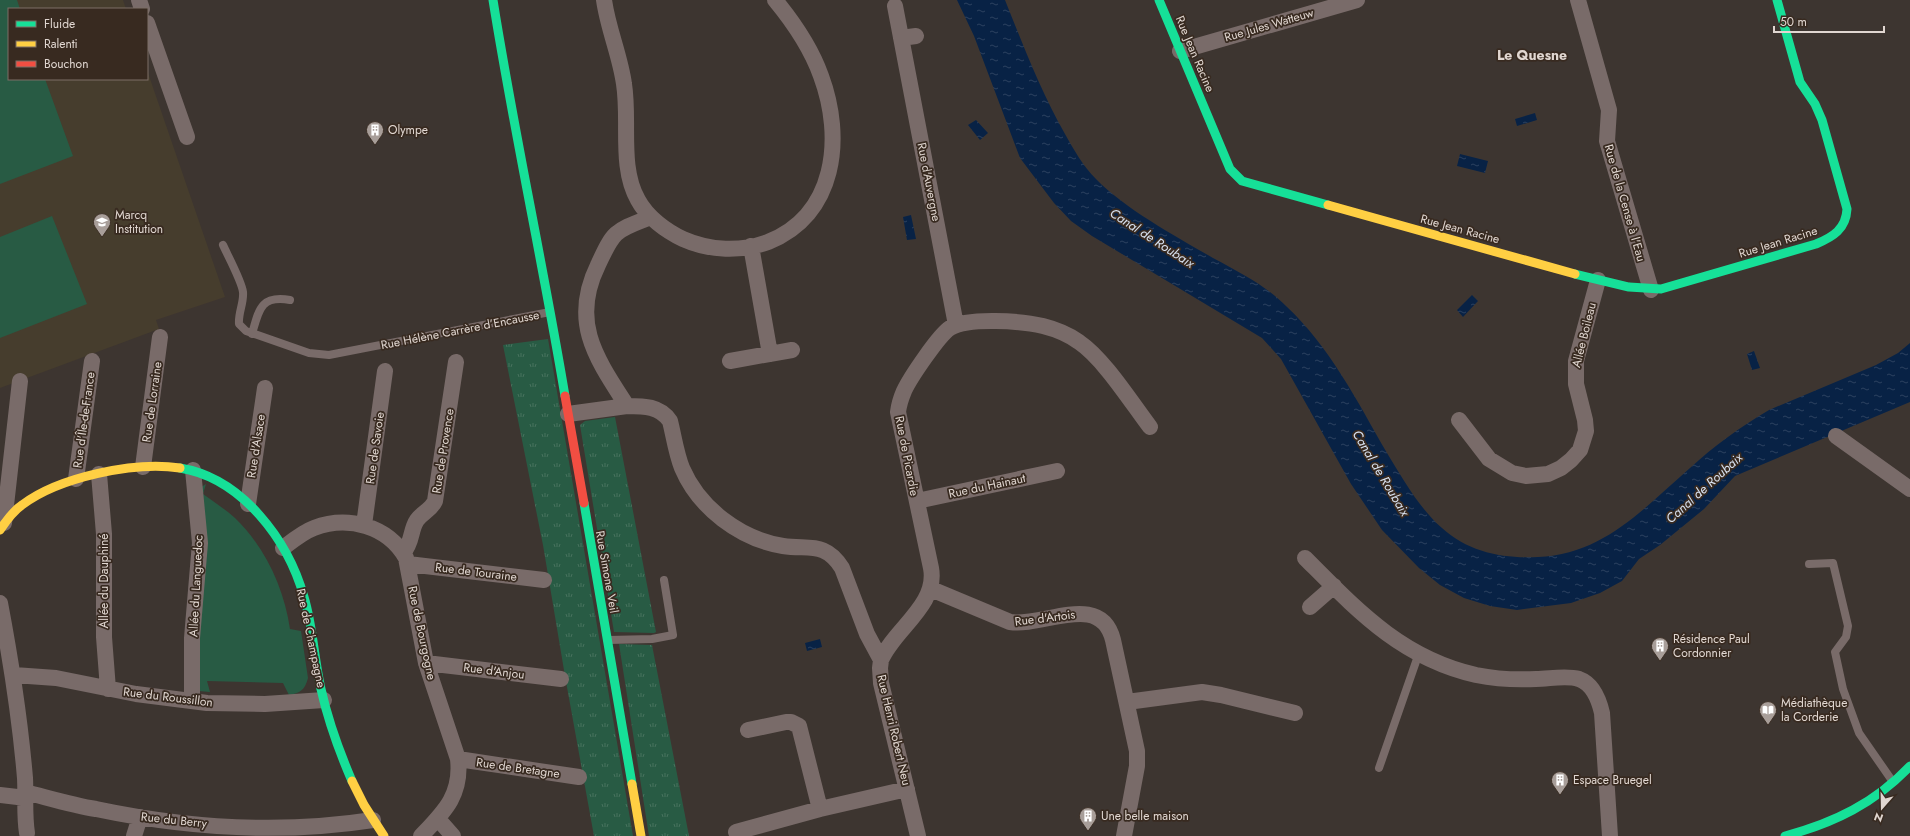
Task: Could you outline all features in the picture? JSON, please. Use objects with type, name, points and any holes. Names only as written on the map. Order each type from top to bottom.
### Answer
[{"type":"street","name":"Rue Hélène Carrère d’Encausse","points":[[493,0],[505,75],[551,312]]},
{"type":"street","points":[[604,0],[624,83],[627,125],[627,160],[629,176],[637,199],[651,216],[678,236],[699,245],[720,249],[751,246],[785,235],[803,220],[821,196],[831,164],[831,114],[825,86],[816,63],[802,37],[775,0]]},
{"type":"street","name":"Rue Jean Racine","points":[[1159,0],[1230,169],[1242,181],[1598,280],[1634,289],[1651,290],[1665,288],[1826,240],[1839,232],[1843,227],[1847,215],[1847,209],[1822,120],[1819,111],[1800,82],[1777,0]]},
{"type":"street","name":"Rue Jules Watteuw","points":[[1180,51],[1357,0]]},
{"type":"street","name":"Rue de la Cense à l'Eau","points":[[1578,0],[1609,110],[1607,141],[1651,290]]},
{"type":"street","name":"Rue d'Auvergne","points":[[895,6],[909,37],[956,325]]},
{"type":"street","points":[[148,26],[187,137]]},
{"type":"street","points":[[627,406],[598,360],[593,349],[587,326],[586,302],[590,282],[612,237],[622,228],[651,216]]},
{"type":"street","points":[[751,246],[770,354]]},
{"type":"street","name":"Allée Boileau","points":[[1459,420],[1489,459],[1512,473],[1526,476],[1548,474],[1561,468],[1571,460],[1580,450],[1586,431],[1585,420],[1576,384],[1576,361],[1598,280]]},
{"type":"street","name":"Rue Simone Veil","points":[[551,312],[641,836]]},
{"type":"street","points":[[956,325],[974,322],[1030,324],[1055,330],[1072,337],[1095,355],[1150,428]]},
{"type":"street","name":"Rue de Picardie","points":[[931,589],[932,575],[898,418],[899,404],[905,389],[940,338],[949,328],[956,325]]},
{"type":"street","name":"Rue de Lorraine","points":[[143,467],[160,337]]},
{"type":"street","points":[[730,361],[792,350]]},
{"type":"street","name":"Rue d'Île-de-France","points":[[76,479],[92,361]]},
{"type":"street","name":"Rue de Provence","points":[[406,558],[417,521],[432,508],[435,501],[456,362]]},
{"type":"street","name":"Rue de Savoie","points":[[364,525],[385,371]]},
{"type":"street","points":[[2,526],[20,381]]},
{"type":"street","name":"Rue d'Alsace","points":[[248,504],[265,388]]},
{"type":"street","name":"Rue Henri Robert Neu","points":[[568,414],[627,406],[658,409],[667,416],[670,421],[678,458],[684,473],[699,498],[718,516],[755,538],[784,546],[818,548],[832,555],[842,568],[866,634],[881,660],[881,683],[918,836]]},
{"type":"street","points":[[1836,436],[1910,489]]},
{"type":"street","name":"Rue de Champagne","points":[[2,526],[17,508],[33,497],[54,487],[76,479],[143,467],[172,467],[192,470],[216,481],[248,504],[265,522],[283,548],[296,572],[304,596],[324,700],[348,770],[373,820],[384,836]]},
{"type":"street","name":"Allée du Languedoc","points":[[192,470],[200,543],[192,638],[192,701]]},
{"type":"street","name":"Rue du Hainaut","points":[[917,501],[1057,471]]},
{"type":"street","name":"Allée du Dauphiné","points":[[99,474],[105,549],[104,637],[108,688]]},
{"type":"street","points":[[283,548],[313,528],[343,523],[364,525],[389,536],[406,558]]},
{"type":"street","name":"Rue de Touraine","points":[[406,558],[544,580]]},
{"type":"street","name":"Rue de Bourgogne","points":[[406,558],[426,662],[458,759],[459,776],[449,805],[438,819],[421,836]]},
{"type":"street","points":[[1305,558],[1374,625],[1396,641],[1449,667],[1490,678],[1513,680],[1571,678],[1586,683],[1596,696],[1602,713],[1610,836]]},
{"type":"street","points":[[1310,607],[1334,586]]},
{"type":"street","points":[[881,660],[889,646],[927,597],[931,589]]},
{"type":"street","name":"Rue d'Artois","points":[[931,589],[1010,622],[1024,623],[1074,613],[1090,614],[1107,624],[1111,631],[1137,751],[1137,762],[1124,836]]},
{"type":"street","points":[[0,603],[25,795],[27,833]]},
{"type":"street","name":"Rue d'Anjou","points":[[426,662],[561,679]]},
{"type":"street","name":"Rue du Roussillon","points":[[9,671],[56,678],[142,695],[192,701],[245,704],[324,700]]},
{"type":"street","points":[[1127,702],[1202,692],[1221,695],[1295,713]]},
{"type":"street","points":[[748,730],[786,722],[791,722],[799,726],[820,810]]},
{"type":"street","name":"Rue de Bretagne","points":[[458,759],[579,777]]},
{"type":"street","points":[[1785,836],[1817,827],[1848,814],[1872,800],[1894,783],[1910,766]]},
{"type":"street","points":[[736,832],[907,789]]},
{"type":"street","name":"Rue du Berry","points":[[0,795],[25,795],[202,830],[294,831],[373,820]]},
{"type":"street","points":[[134,836],[140,817]]},
{"type":"street","points":[[438,819],[453,836]]},
{"type":"lane","name":"Rue Hélène Carrère d’Encausse","points":[[223,245],[243,291],[242,302],[238,315],[239,324],[246,332],[309,353],[328,355],[551,312]]},
{"type":"lane","points":[[252,334],[258,310],[266,302],[278,298],[290,300]]},
{"type":"lane","points":[[1809,564],[1834,563],[1848,626],[1846,637],[1835,652],[1843,689],[1859,733],[1894,783]]},
{"type":"lane","points":[[607,640],[652,639],[673,635],[664,580]]},
{"type":"lane","points":[[1379,768],[1419,653]]},
{"type":"shaded area","name":"Marcq Institution","points":[[0,0],[123,0],[126,8],[8,8],[8,80],[148,80],[148,73],[225,297],[156,320],[159,329],[0,388]]},
{"type":"green space","points":[[0,0],[17,0],[20,8],[8,8],[8,80],[45,80],[73,156],[0,184]]},
{"type":"green space","points":[[52,216],[87,304],[0,338],[0,237]]},
{"type":"green space","points":[[548,339],[633,836],[594,836],[543,545],[503,345]]},
{"type":"green space","points":[[615,417],[656,632],[654,633],[614,632],[580,425],[585,421]]},
{"type":"green space","points":[[206,484],[203,494],[235,518],[246,529],[264,555],[272,569],[283,598],[290,629],[301,631],[308,678],[304,688],[296,693],[289,695],[283,683],[207,681],[210,692],[199,691],[198,489]]},
{"type":"green space","points":[[619,644],[652,645],[689,836],[649,836]]},
{"type":"water","name":"Canal de Roubaix","points":[[957,0],[1005,0],[1048,102],[1075,152],[1091,174],[1121,201],[1136,212],[1251,279],[1278,298],[1302,322],[1342,375],[1399,473],[1426,512],[1442,528],[1463,543],[1487,552],[1512,557],[1538,557],[1562,554],[1583,548],[1621,527],[1656,499],[1718,444],[1758,416],[1876,365],[1898,353],[1910,343],[1910,402],[1735,476],[1704,509],[1660,545],[1639,559],[1622,581],[1600,593],[1571,603],[1517,610],[1490,606],[1464,598],[1440,585],[1419,568],[1382,530],[1351,484],[1281,359],[1262,338],[1092,236],[1071,221],[1054,203],[1020,158],[974,36]]},
{"type":"water","points":[[1535,113],[1537,120],[1517,126],[1515,119]]},
{"type":"water","points":[[976,120],[988,133],[980,140],[968,125]]},
{"type":"water","points":[[1460,154],[1488,161],[1485,173],[1457,166]]},
{"type":"water","points":[[911,215],[916,239],[907,240],[903,217]]},
{"type":"water","points":[[1472,295],[1478,301],[1463,317],[1457,310]]},
{"type":"water","points":[[1754,351],[1760,368],[1752,370],[1747,354]]},
{"type":"water","points":[[820,639],[822,647],[807,651],[805,643]]},
{"type":"traffic: fast","points":[[493,0],[565,396]]},
{"type":"traffic: fast","points":[[1159,0],[1230,169],[1242,181],[1328,205]]},
{"type":"traffic: fast","points":[[1575,274],[1629,287],[1661,289],[1816,244],[1833,235],[1841,227],[1844,222],[1847,209],[1822,120],[1815,104],[1800,82],[1777,0]]},
{"type":"traffic: fast","points":[[180,468],[202,474],[223,484],[242,498],[259,515],[287,554],[297,576],[307,608],[321,689],[327,712],[338,747],[352,781]]},
{"type":"traffic: fast","points":[[584,503],[632,784]]},
{"type":"traffic: fast","points":[[1785,836],[1820,825],[1853,810],[1883,791],[1910,766]]},
{"type":"traffic: slow","points":[[1328,205],[1575,274]]},
{"type":"traffic: slow","points":[[0,530],[19,507],[56,486],[76,479],[120,469],[162,466],[180,468]]},
{"type":"traffic: slow","points":[[352,781],[364,805],[384,836]]},
{"type":"traffic: slow","points":[[632,784],[641,836]]},
{"type":"traffic: jam","points":[[565,396],[584,503]]},
{"type":"place","name":"Olympe","points":[[375,145]]},
{"type":"place","name":"Marcq Institution","points":[[102,237]]},
{"type":"place","name":"Résidence Paul Cordonnier","points":[[1660,661]]},
{"type":"place","name":"Médiathèque la Corderie","points":[[1768,725]]},
{"type":"place","name":"Espace Bruegel","points":[[1560,795]]},
{"type":"place","name":"Une belle maison","points":[[1088,831]]},
{"type":"district","name":"Le Quesne","points":[[1532,55]]}]
